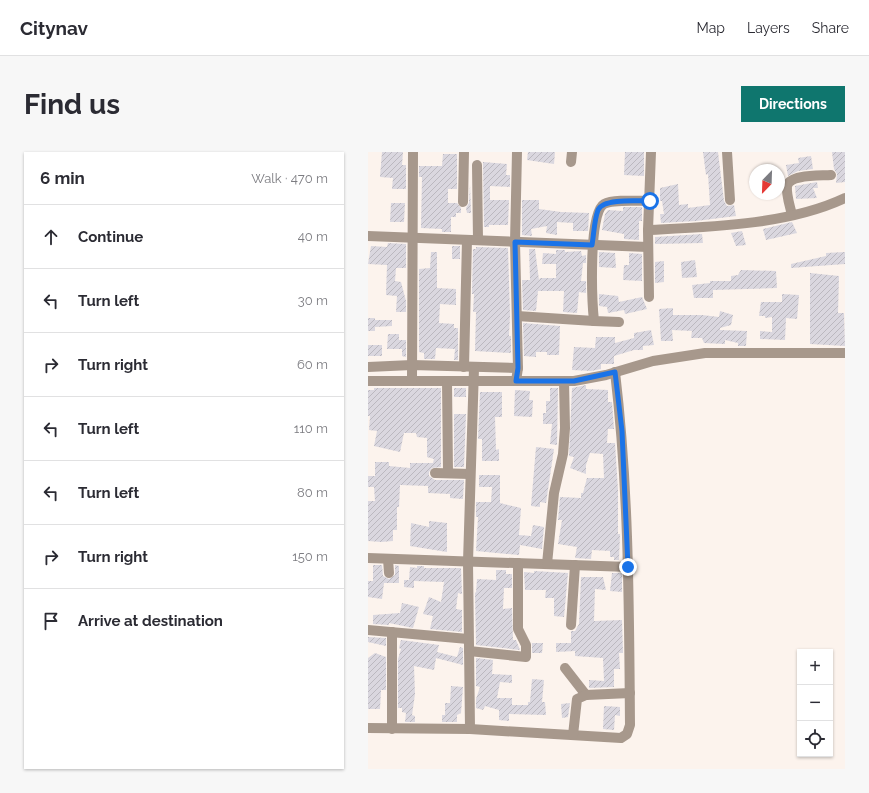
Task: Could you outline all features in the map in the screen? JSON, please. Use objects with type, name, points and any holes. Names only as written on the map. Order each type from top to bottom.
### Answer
[{"type":"street","points":[[412,373],[414,238],[413,152]]},
{"type":"street","points":[[463,202],[464,152]]},
{"type":"street","points":[[517,152],[515,242],[517,374]]},
{"type":"street","points":[[649,297],[648,230],[651,152]]},
{"type":"street","points":[[727,152],[730,200]]},
{"type":"street","points":[[477,165],[478,240]]},
{"type":"street","points":[[792,215],[787,191],[787,185],[790,180],[831,175]]},
{"type":"street","points":[[648,230],[738,224],[792,215],[833,204],[845,198]]},
{"type":"street","points":[[594,321],[592,245],[599,208],[604,204],[613,202],[650,201]]},
{"type":"street","points":[[368,236],[648,247]]},
{"type":"street","points":[[467,240],[469,367],[473,381],[468,562],[470,729]]},
{"type":"street","points":[[517,316],[619,322]]},
{"type":"street","points":[[368,381],[412,373],[469,367],[564,381],[598,377],[653,361],[705,353],[845,353]]},
{"type":"street","points":[[368,367],[412,373],[447,381],[473,381],[517,374]]},
{"type":"street","points":[[368,728],[470,729],[621,738],[627,734],[630,729],[628,567],[622,431],[615,372]]},
{"type":"street","points":[[447,381],[448,473]]},
{"type":"street","points":[[547,564],[554,493],[563,454],[565,428],[564,381]]},
{"type":"street","points":[[435,473],[470,474]]},
{"type":"street","points":[[368,558],[628,567]]},
{"type":"street","points":[[388,559],[389,573]]},
{"type":"street","points":[[469,651],[526,657],[526,645],[518,629],[518,564]]},
{"type":"street","points":[[571,625],[575,565]]},
{"type":"street","points":[[368,630],[468,639]]},
{"type":"street","points":[[392,632],[392,729]]},
{"type":"street","points":[[565,668],[586,695]]},
{"type":"street","points":[[573,735],[577,699],[586,695],[630,693]]},
{"type":"building","points":[[382,152],[403,152],[402,165],[406,165],[406,189],[392,189],[393,178],[380,177]]},
{"type":"building","points":[[528,152],[555,152],[554,164],[527,160]]},
{"type":"building","points":[[625,152],[644,152],[644,176],[624,175]]},
{"type":"building","points":[[703,152],[718,152],[724,201],[727,206],[734,205],[736,216],[696,221],[661,223],[660,214],[664,214],[662,201],[660,201],[660,188],[678,184],[679,205],[688,204],[688,208],[710,205],[708,174],[706,175]]},
{"type":"building","points":[[832,152],[845,152],[845,182],[836,183],[837,174],[834,169]]},
{"type":"building","points":[[443,154],[457,154],[457,189],[448,189],[448,203],[457,203],[461,208],[461,213],[456,213],[456,217],[451,217],[451,232],[442,232],[442,229],[421,228],[422,177],[419,177],[419,166],[442,166]]},
{"type":"building","points":[[811,156],[813,169],[798,171],[788,176],[786,165],[799,163],[798,158]]},
{"type":"building","points":[[483,162],[507,164],[506,175],[510,175],[510,187],[490,186],[490,200],[509,200],[508,225],[489,225],[489,227],[484,227]]},
{"type":"building","points":[[817,182],[818,188],[813,188],[817,198],[796,199],[795,186]]},
{"type":"building","points":[[470,184],[471,213],[467,213],[466,208],[469,203]]},
{"type":"building","points":[[522,200],[539,200],[539,209],[561,212],[589,213],[588,231],[573,231],[573,223],[557,222],[557,235],[546,233],[547,226],[531,229],[532,236],[522,235]]},
{"type":"building","points":[[391,203],[405,203],[404,222],[390,222]]},
{"type":"building","points":[[623,207],[642,207],[642,221],[639,221],[639,240],[624,239],[624,234],[602,230],[605,214],[608,210],[623,211]]},
{"type":"building","points":[[792,222],[797,233],[766,240],[763,229]]},
{"type":"building","points":[[742,231],[746,245],[736,246],[731,233]]},
{"type":"building","points":[[702,234],[703,243],[655,244],[655,237]]},
{"type":"building","points":[[388,243],[406,244],[406,268],[396,268],[395,281],[401,282],[406,301],[406,312],[396,312],[397,296],[386,295],[387,265],[368,264],[371,246],[387,247]]},
{"type":"building","points":[[452,246],[460,246],[460,259],[452,259]]},
{"type":"building","points":[[476,247],[508,248],[510,315],[509,336],[511,336],[511,353],[475,351],[476,312],[473,312],[474,294],[472,294],[473,249],[476,249]]},
{"type":"building","points":[[529,249],[535,249],[539,280],[540,278],[556,278],[556,264],[542,264],[543,253],[556,254],[556,250],[565,250],[565,252],[581,251],[582,256],[586,255],[586,263],[583,263],[581,281],[586,281],[586,293],[579,292],[577,313],[563,312],[564,291],[538,291],[536,311],[523,310],[522,280],[530,280]]},
{"type":"building","points":[[431,252],[437,252],[437,288],[456,289],[456,305],[440,304],[439,323],[454,324],[454,328],[458,328],[458,360],[454,360],[455,349],[436,348],[435,359],[424,359],[424,353],[419,352],[419,269],[430,268]]},
{"type":"building","points":[[599,252],[615,253],[616,268],[599,267]]},
{"type":"building","points":[[845,252],[845,264],[791,268],[791,264],[826,256],[826,253]]},
{"type":"building","points":[[629,253],[642,254],[642,281],[623,280],[624,265],[629,265]]},
{"type":"building","points":[[695,260],[697,277],[682,278],[681,262]]},
{"type":"building","points":[[664,261],[664,282],[655,283],[655,262]]},
{"type":"building","points":[[741,270],[776,271],[777,288],[713,290],[713,298],[694,298],[692,285],[710,283],[710,281],[731,281],[731,276],[738,275]]},
{"type":"building","points":[[810,273],[839,276],[838,313],[844,313],[845,346],[810,344]]},
{"type":"building","points":[[599,294],[618,296],[619,302],[642,297],[647,309],[625,314],[624,310],[608,313],[607,307],[599,306]]},
{"type":"building","points":[[782,294],[799,295],[797,319],[786,318],[785,340],[760,339],[760,331],[772,332],[772,317],[765,318],[765,316],[759,316],[761,302],[782,302]]},
{"type":"building","points":[[673,308],[673,315],[702,315],[719,317],[720,311],[733,315],[731,325],[720,328],[720,330],[747,331],[746,346],[738,346],[738,343],[725,340],[725,344],[704,343],[702,338],[691,338],[692,331],[672,330],[673,341],[661,341],[659,309]]},
{"type":"building","points":[[368,318],[375,318],[375,320],[392,320],[392,326],[375,327],[375,331],[368,331]]},
{"type":"building","points":[[523,323],[560,326],[559,355],[547,355],[547,352],[536,352],[536,357],[524,356]]},
{"type":"building","points":[[651,330],[654,345],[643,346],[643,350],[634,350],[614,356],[614,364],[601,364],[601,369],[591,371],[572,370],[574,347],[595,348],[596,337],[615,337],[615,343],[634,338],[634,333]]},
{"type":"building","points":[[388,334],[399,334],[399,340],[406,340],[406,357],[402,356],[402,349],[387,349]]},
{"type":"building","points":[[368,345],[382,345],[382,356],[368,356]]},
{"type":"building","points":[[586,385],[586,389],[608,390],[608,402],[612,402],[614,429],[608,429],[607,443],[615,443],[618,490],[618,534],[620,534],[619,560],[614,560],[614,557],[610,557],[610,551],[592,550],[591,559],[575,558],[577,547],[558,544],[562,520],[558,520],[560,497],[581,498],[581,493],[583,493],[587,478],[604,478],[603,454],[590,453],[586,465],[586,474],[570,468],[574,457],[569,456],[572,388]]},
{"type":"building","points":[[374,388],[441,388],[441,467],[432,468],[429,472],[429,476],[435,480],[464,480],[463,499],[450,498],[450,494],[428,493],[428,486],[400,485],[399,507],[397,507],[397,530],[393,530],[393,541],[368,541],[368,501],[375,501],[374,487],[368,487],[368,476],[375,476],[375,462],[389,462],[389,466],[410,468],[410,463],[433,463],[434,459],[427,457],[427,438],[417,437],[416,433],[404,433],[400,452],[374,446],[377,431],[369,430],[370,416],[368,416],[368,390],[374,390]]},
{"type":"building","points":[[454,388],[466,388],[466,397],[454,397]]},
{"type":"building","points":[[550,388],[558,388],[557,445],[550,444],[552,424],[543,424],[543,413],[546,413],[546,401],[550,401]]},
{"type":"building","points":[[515,390],[530,391],[529,400],[533,400],[532,417],[514,416]]},
{"type":"building","points":[[480,392],[502,392],[502,417],[495,417],[496,450],[499,449],[499,461],[482,461],[482,439],[478,439]]},
{"type":"building","points":[[454,414],[466,414],[464,467],[454,467]]},
{"type":"building","points":[[536,447],[554,449],[546,503],[540,502],[540,507],[531,506]]},
{"type":"building","points":[[479,475],[500,475],[500,503],[521,508],[519,535],[531,536],[533,525],[544,527],[542,549],[520,545],[519,555],[476,551],[478,517],[476,517],[476,502],[491,502],[492,487],[479,487]]},
{"type":"building","points":[[429,521],[447,523],[447,552],[410,546],[411,523],[429,527]]},
{"type":"building","points":[[373,565],[382,565],[383,576],[389,579],[395,575],[395,565],[399,566],[399,583],[384,583],[382,599],[368,597],[368,581],[373,581]]},
{"type":"building","points":[[417,566],[424,566],[424,568],[461,568],[462,594],[458,593],[456,609],[462,610],[462,632],[430,629],[433,616],[423,614],[429,597],[441,602],[444,582],[414,581],[414,588],[404,587],[404,580],[409,580],[410,567],[417,568]]},
{"type":"building","points":[[496,570],[506,570],[506,574],[512,574],[512,588],[504,588],[503,609],[512,608],[513,640],[516,640],[520,650],[476,645],[475,592],[476,593],[477,579],[496,580]]},
{"type":"building","points":[[534,571],[568,573],[564,617],[554,616],[554,598],[545,598],[546,590],[525,590],[524,572],[534,573]]},
{"type":"building","points":[[612,573],[622,573],[622,592],[610,591]]},
{"type":"building","points":[[581,577],[603,577],[606,590],[595,589],[594,621],[622,620],[623,653],[619,653],[620,669],[614,669],[614,687],[589,688],[589,680],[604,681],[603,658],[575,656],[575,651],[556,652],[556,643],[571,643],[571,631],[575,631],[579,624]]},
{"type":"building","points":[[402,603],[419,607],[413,628],[389,623],[389,625],[373,624],[373,615],[400,613]]},
{"type":"building","points":[[368,637],[386,638],[386,646],[368,642]]},
{"type":"building","points":[[401,640],[439,645],[437,652],[457,657],[460,647],[463,648],[463,665],[436,658],[434,670],[414,666],[415,694],[412,715],[415,716],[415,722],[405,722],[406,713],[402,712],[402,708],[398,708],[398,659],[401,649],[399,648]]},
{"type":"building","points":[[532,643],[543,643],[542,653],[532,653]]},
{"type":"building","points":[[375,653],[386,657],[386,690],[381,690],[380,709],[368,709],[368,658]]},
{"type":"building","points":[[476,658],[493,660],[492,674],[512,675],[512,683],[500,682],[497,698],[512,698],[512,705],[528,705],[528,702],[530,702],[532,679],[544,680],[542,702],[545,702],[546,715],[509,714],[509,721],[499,720],[499,710],[485,706],[483,710],[476,708],[476,699],[480,687],[476,686]]},
{"type":"building","points":[[451,686],[463,687],[461,713],[457,715],[457,722],[442,722],[442,715],[445,715],[445,703],[450,703]]},
{"type":"building","points":[[570,703],[568,717],[562,718],[561,704]]},
{"type":"building","points":[[604,706],[620,707],[620,716],[615,715],[614,730],[603,729]]},
{"type":"route","points":[[628,567],[622,431],[615,372],[574,381],[516,381],[518,368],[515,242],[592,245],[599,208],[604,204],[613,202],[650,201]]}]
